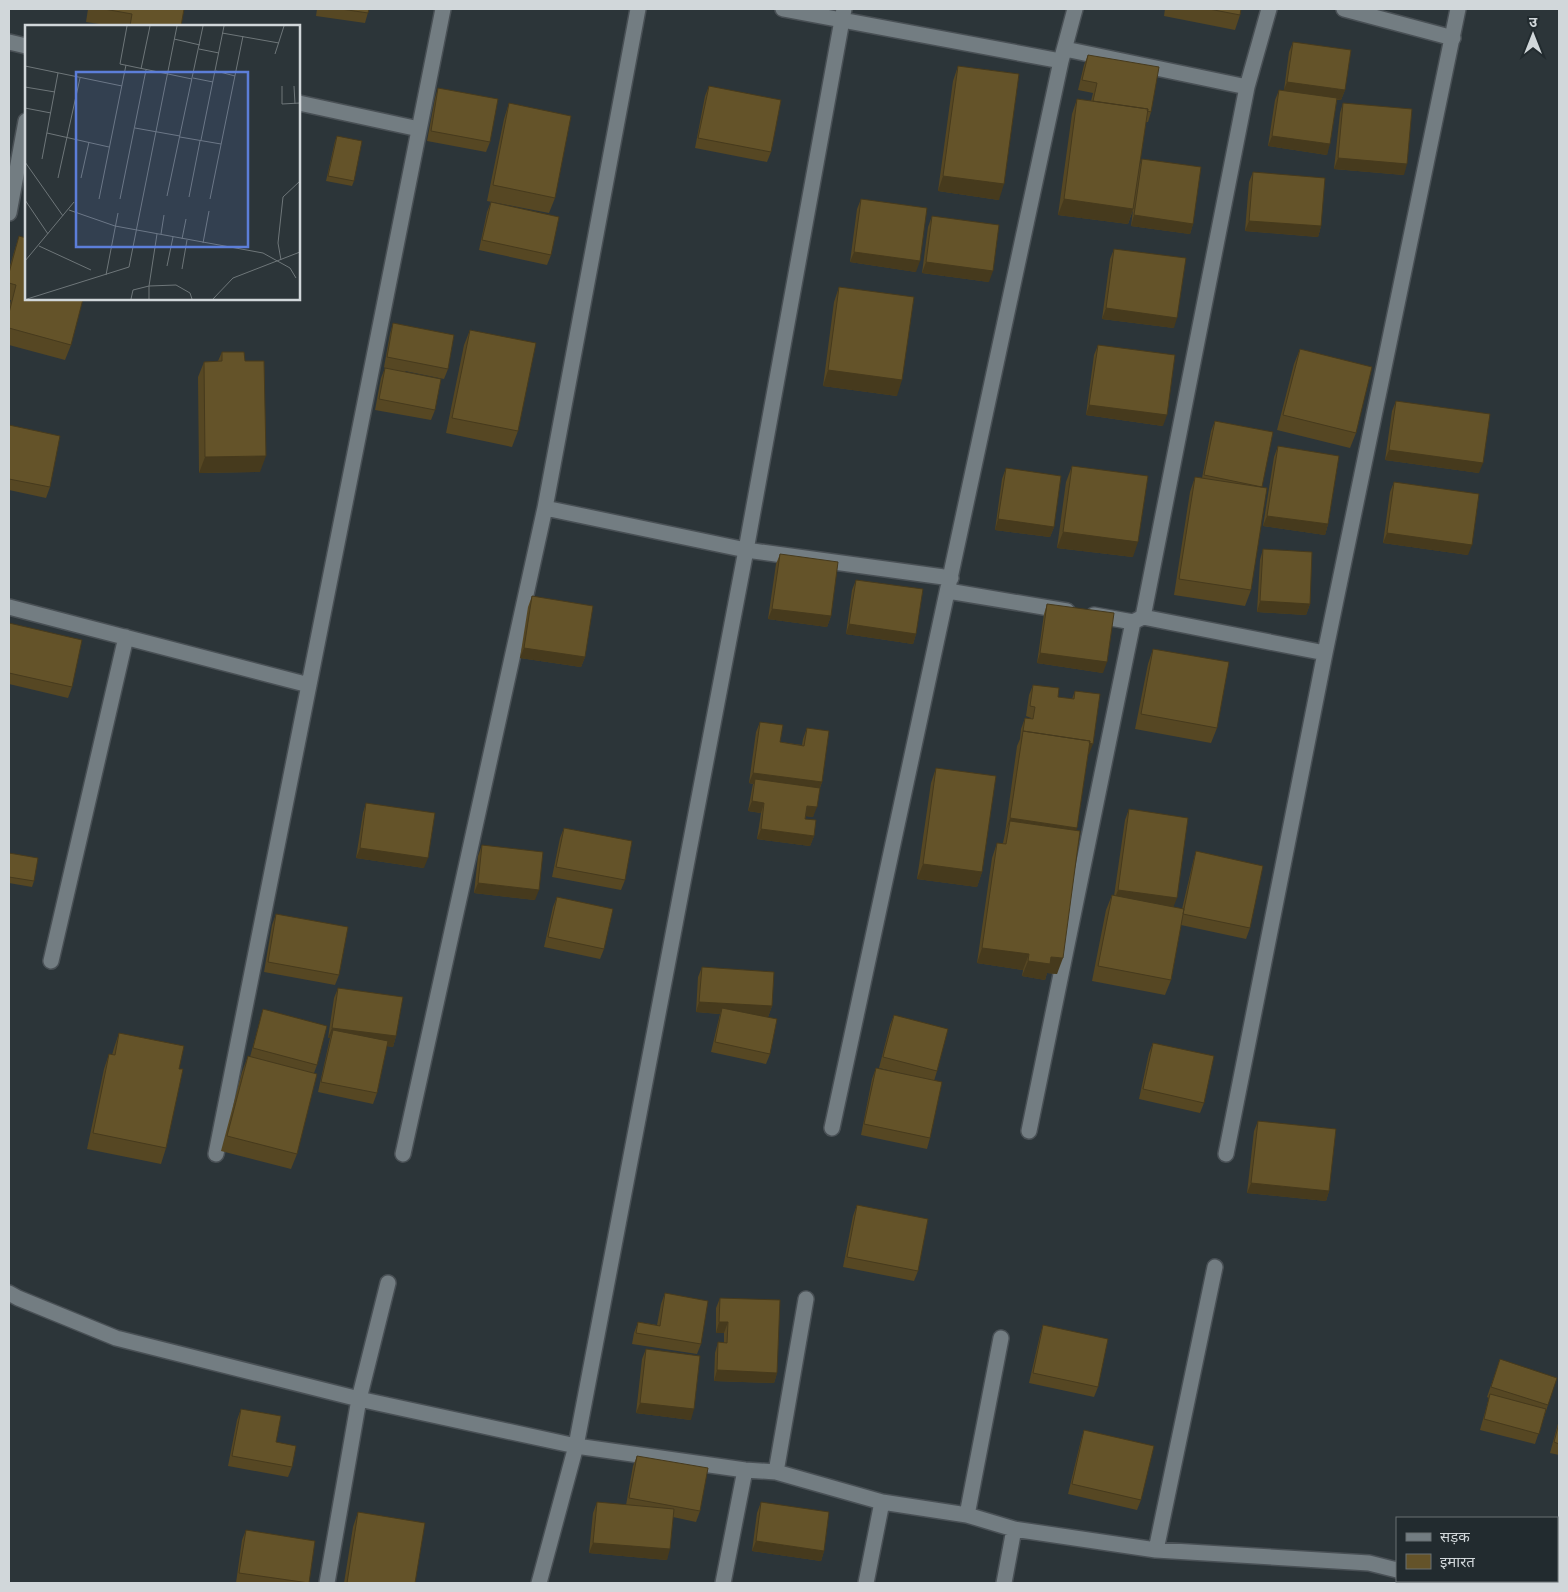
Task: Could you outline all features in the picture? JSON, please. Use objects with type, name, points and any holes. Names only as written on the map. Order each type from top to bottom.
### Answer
[{"type":"street","points":[[216,1154],[443,9]]},
{"type":"street","points":[[404,1154],[545,508],[638,9]]},
{"type":"street","points":[[783,9],[843,14],[1063,55],[1247,86]]},
{"type":"street","points":[[832,1128],[1063,55],[1075,9]]},
{"type":"street","points":[[1029,1132],[1138,620],[1247,86],[1269,9]]},
{"type":"street","points":[[1344,9],[1453,38]]},
{"type":"street","points":[[1226,1154],[1325,653],[1458,9]]},
{"type":"street","points":[[539,1583],[576,1446],[746,550],[843,14]]},
{"type":"street","points":[[9,42],[25,46]]},
{"type":"street","points":[[300,103],[419,129]]},
{"type":"street","points":[[9,213],[25,126]]},
{"type":"street","points":[[545,508],[746,550],[949,584],[1325,653]]},
{"type":"street","points":[[9,607],[309,685]]},
{"type":"street","points":[[51,961],[126,637]]},
{"type":"street","points":[[1156,1550],[1215,1267]]},
{"type":"street","points":[[327,1583],[360,1399],[388,1283]]},
{"type":"street","points":[[9,1293],[116,1338],[360,1399],[576,1446],[745,1470],[776,1472],[882,1502],[968,1515],[1014,1529],[1156,1550],[1369,1563],[1396,1570]]},
{"type":"street","points":[[776,1472],[806,1299]]},
{"type":"street","points":[[968,1515],[1001,1338]]},
{"type":"street","points":[[723,1583],[745,1470]]},
{"type":"street","points":[[866,1583],[882,1502]]},
{"type":"street","points":[[1004,1583],[1014,1529]]},
{"type":"building","points":[[104,9],[184,9],[181,25],[130,25],[132,14]]},
{"type":"building","points":[[341,9],[369,9],[368,13]]},
{"type":"building","points":[[1209,9],[1241,9],[1240,15]]},
{"type":"building","points":[[1293,42],[1351,50],[1345,90],[1287,82]]},
{"type":"building","points":[[1088,55],[1159,67],[1151,112],[1147,111],[1148,109],[1093,101],[1097,83],[1082,80]]},
{"type":"building","points":[[958,66],[1019,74],[1004,184],[943,176]]},
{"type":"building","points":[[709,86],[781,100],[771,152],[698,138]]},
{"type":"building","points":[[438,88],[498,99],[490,142],[431,131]]},
{"type":"building","points":[[1279,90],[1337,98],[1330,144],[1272,136]]},
{"type":"building","points":[[1077,99],[1148,109],[1133,209],[1064,199]]},
{"type":"building","points":[[509,103],[571,116],[555,198],[493,185]]},
{"type":"building","points":[[1343,103],[1412,109],[1407,164],[1338,158]]},
{"type":"building","points":[[337,136],[362,141],[354,181],[328,176]]},
{"type":"building","points":[[1142,159],[1201,167],[1193,224],[1134,215]]},
{"type":"building","points":[[1253,172],[1325,178],[1321,226],[1249,221]]},
{"type":"building","points":[[861,199],[927,208],[920,261],[854,252]]},
{"type":"building","points":[[491,202],[559,217],[551,255],[482,240]]},
{"type":"building","points":[[932,216],[999,225],[993,271],[926,262]]},
{"type":"building","points":[[19,236],[25,238],[25,300],[83,300],[71,345],[9,328],[9,313],[16,285],[9,283],[9,273]]},
{"type":"building","points":[[1114,249],[1186,258],[1177,318],[1106,308]]},
{"type":"building","points":[[839,287],[914,297],[902,380],[828,370]]},
{"type":"building","points":[[393,323],[454,335],[448,369],[387,357]]},
{"type":"building","points":[[470,330],[536,343],[518,431],[452,418]]},
{"type":"building","points":[[1098,345],[1175,355],[1167,415],[1089,405]]},
{"type":"building","points":[[1300,349],[1372,367],[1356,433],[1283,415]]},
{"type":"building","points":[[222,352],[244,352],[245,361],[264,361],[266,456],[205,457],[204,362],[222,361]]},
{"type":"building","points":[[385,368],[441,379],[435,410],[379,399]]},
{"type":"building","points":[[1396,401],[1490,414],[1483,463],[1389,450]]},
{"type":"building","points":[[1215,421],[1273,432],[1262,487],[1204,475]]},
{"type":"building","points":[[9,425],[60,436],[50,487],[9,479]]},
{"type":"building","points":[[1278,446],[1339,456],[1328,524],[1267,516]]},
{"type":"building","points":[[1072,466],[1148,476],[1138,542],[1063,532]]},
{"type":"building","points":[[1006,468],[1061,476],[1054,527],[998,519]]},
{"type":"building","points":[[1195,477],[1267,488],[1251,590],[1179,579]]},
{"type":"building","points":[[1394,482],[1479,494],[1472,545],[1387,533]]},
{"type":"building","points":[[1263,549],[1312,552],[1310,604],[1260,601]]},
{"type":"building","points":[[780,554],[838,562],[831,616],[772,609]]},
{"type":"building","points":[[856,580],[923,589],[916,634],[849,624]]},
{"type":"building","points":[[532,596],[593,606],[585,657],[524,648]]},
{"type":"building","points":[[1047,604],[1114,613],[1107,662],[1040,653]]},
{"type":"building","points":[[9,623],[82,640],[72,687],[9,673]]},
{"type":"building","points":[[1153,649],[1229,662],[1217,728],[1141,714]]},
{"type":"building","points":[[1033,685],[1059,688],[1058,697],[1074,699],[1075,691],[1100,694],[1093,744],[1089,743],[1090,741],[1023,731],[1025,718],[1033,719],[1035,707],[1030,706]]},
{"type":"building","points":[[760,722],[783,725],[780,742],[804,746],[807,728],[829,731],[822,782],[753,773]]},
{"type":"building","points":[[1023,731],[1090,741],[1077,828],[1010,818]]},
{"type":"building","points":[[936,768],[996,776],[982,872],[923,864]]},
{"type":"building","points":[[755,779],[820,788],[817,807],[807,806],[805,819],[816,820],[814,836],[761,829],[764,803],[752,801]]},
{"type":"building","points":[[366,803],[435,813],[428,858],[360,848]]},
{"type":"building","points":[[1129,809],[1188,818],[1177,898],[1118,890]]},
{"type":"building","points":[[1010,821],[1080,831],[1063,958],[1051,957],[1050,964],[1028,961],[1029,954],[982,948],[997,843],[1006,844]]},
{"type":"building","points":[[564,828],[632,841],[625,880],[556,867]]},
{"type":"building","points":[[482,845],[543,852],[539,890],[478,883]]},
{"type":"building","points":[[1196,851],[1263,866],[1250,928],[1183,914]]},
{"type":"building","points":[[9,853],[38,858],[34,881],[9,877]]},
{"type":"building","points":[[1112,895],[1184,909],[1171,980],[1098,966]]},
{"type":"building","points":[[557,897],[613,909],[604,949],[548,937]]},
{"type":"building","points":[[276,914],[348,927],[339,975],[268,962]]},
{"type":"building","points":[[702,967],[774,972],[772,1006],[699,1002]]},
{"type":"building","points":[[338,988],[403,997],[396,1036],[332,1028]]},
{"type":"building","points":[[722,1008],[777,1019],[770,1054],[715,1042]]},
{"type":"building","points":[[263,1009],[327,1026],[317,1065],[253,1048]]},
{"type":"building","points":[[894,1015],[948,1029],[937,1071],[883,1057]]},
{"type":"building","points":[[333,1030],[388,1041],[377,1093],[321,1082]]},
{"type":"building","points":[[119,1033],[184,1046],[179,1069],[183,1069],[166,1148],[93,1133],[109,1054],[115,1055]]},
{"type":"building","points":[[1153,1043],[1214,1056],[1204,1103],[1143,1089]]},
{"type":"building","points":[[248,1056],[317,1074],[297,1154],[227,1136]]},
{"type":"building","points":[[876,1068],[942,1082],[930,1138],[864,1124]]},
{"type":"building","points":[[1258,1121],[1336,1129],[1329,1191],[1251,1183]]},
{"type":"building","points":[[857,1205],[928,1219],[918,1271],[847,1257]]},
{"type":"building","points":[[665,1293],[708,1301],[701,1344],[636,1333],[638,1322],[660,1326]]},
{"type":"building","points":[[720,1298],[780,1300],[777,1373],[717,1370],[718,1342],[727,1343],[728,1322],[719,1322]]},
{"type":"building","points":[[1043,1325],[1108,1339],[1098,1387],[1033,1373]]},
{"type":"building","points":[[646,1349],[700,1356],[694,1409],[640,1403]]},
{"type":"building","points":[[1500,1359],[1557,1378],[1548,1405],[1491,1387]]},
{"type":"building","points":[[1490,1394],[1546,1409],[1539,1434],[1484,1419]]},
{"type":"building","points":[[241,1409],[281,1416],[276,1442],[296,1446],[292,1467],[232,1456]]},
{"type":"building","points":[[1559,1423],[1559,1444],[1554,1442]]},
{"type":"building","points":[[1084,1430],[1154,1446],[1141,1500],[1072,1484]]},
{"type":"building","points":[[637,1456],[708,1468],[700,1511],[629,1498]]},
{"type":"building","points":[[597,1502],[674,1509],[670,1549],[593,1543]]},
{"type":"building","points":[[761,1502],[829,1512],[824,1551],[756,1541]]},
{"type":"building","points":[[358,1512],[425,1523],[415,1583],[347,1583]]},
{"type":"building","points":[[246,1530],[315,1541],[309,1583],[239,1573]]}]
